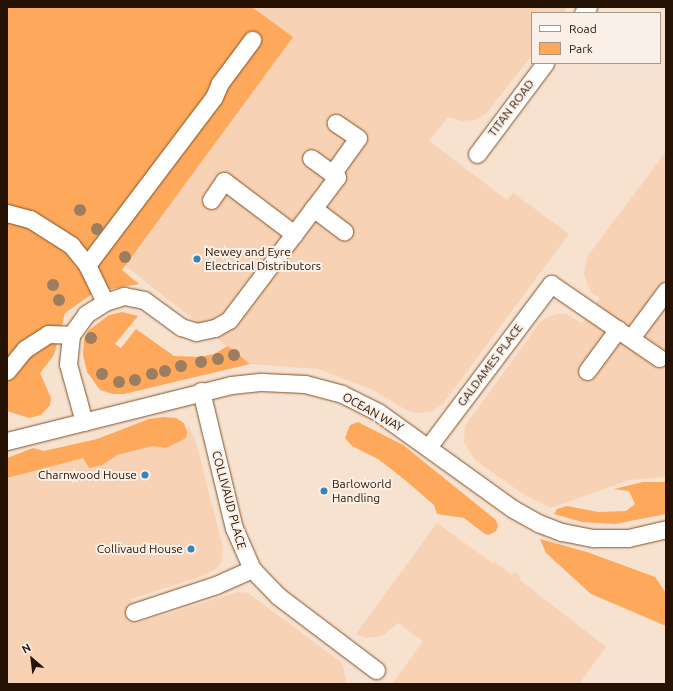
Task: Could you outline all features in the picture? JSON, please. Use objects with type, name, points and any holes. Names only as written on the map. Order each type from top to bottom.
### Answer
[{"type":"street","points":[[87,265],[214,97],[220,83],[252,40]]},
{"type":"street","name":"TITAN ROAD","points":[[477,154],[545,64]]},
{"type":"street","points":[[332,174],[358,138],[336,123]]},
{"type":"street","points":[[84,422],[68,364],[71,335],[86,314],[105,302],[124,296],[144,300],[181,327],[196,332],[215,328],[229,320],[337,177],[311,158]]},
{"type":"street","points":[[210,200],[224,181],[294,234]]},
{"type":"street","points":[[317,204],[344,231]]},
{"type":"street","points":[[7,213],[30,219],[65,242],[80,255],[87,265],[105,302]]},
{"type":"street","name":"GALDAMES PLACE","points":[[429,446],[551,284],[624,334]]},
{"type":"street","points":[[587,372],[666,291]]},
{"type":"street","points":[[7,371],[25,350],[48,334],[71,335]]},
{"type":"street","points":[[624,334],[659,358]]},
{"type":"street","name":"OCEAN WAY","points":[[7,441],[202,391],[262,382],[285,382],[324,388],[378,412],[429,446],[513,508],[562,532],[611,539],[664,535]]},
{"type":"street","name":"COLLIVAUD PLACE","points":[[202,391],[234,528],[252,569],[278,596],[376,670]]},
{"type":"street","points":[[134,612],[216,585],[252,569]]},
{"type":"shaded area","points":[[252,7],[567,7],[564,12],[531,12],[531,56],[486,114],[475,120],[462,121],[448,117],[429,141],[507,200],[513,193],[569,234],[442,405],[432,411],[419,413],[408,411],[371,389],[318,369],[250,364],[123,264],[292,37]]},
{"type":"shaded area","points":[[666,152],[666,477],[629,480],[551,508],[523,494],[475,460],[464,442],[465,426],[541,321],[556,314],[565,314],[582,323],[600,298],[591,292],[584,275],[587,257]]},
{"type":"shaded area","points":[[189,427],[196,442],[223,548],[222,561],[216,569],[202,576],[131,599],[137,623],[238,592],[248,593],[342,663],[347,684],[7,684],[7,478]]},
{"type":"shaded area","points":[[437,523],[494,564],[495,562],[511,574],[518,572],[520,580],[606,647],[579,684],[392,684],[423,641],[398,623],[382,636],[365,638],[356,634]]},
{"type":"green space","points":[[7,7],[252,7],[293,37],[122,270],[139,284],[95,292],[65,313],[54,355],[40,373],[51,398],[50,405],[41,415],[29,418],[7,411]]},
{"type":"green space","points":[[122,312],[138,316],[115,344],[121,348],[136,329],[174,356],[200,357],[214,354],[228,346],[250,364],[124,394],[113,394],[100,390],[87,372],[83,355],[84,339],[88,331],[109,315]]},
{"type":"green space","points":[[163,417],[176,418],[184,423],[187,432],[186,438],[166,448],[152,446],[117,455],[102,465],[89,468],[83,458],[7,478],[7,458],[33,448],[44,451],[97,439],[149,419]]},
{"type":"green space","points":[[358,422],[403,445],[496,520],[498,526],[496,531],[489,535],[485,534],[464,518],[437,514],[434,505],[405,480],[378,459],[352,446],[345,438],[350,425]]},
{"type":"green space","points":[[643,482],[666,482],[666,514],[615,524],[582,522],[554,514],[557,509],[567,506],[598,512],[626,511],[635,504],[629,491],[614,489]]},
{"type":"green space","points":[[540,539],[587,552],[655,577],[666,593],[666,626],[591,594],[546,553]]},
{"type":"place","name":"Newey and Eyre Electrical Distributors","points":[[197,259]]},
{"type":"place","name":"Charnwood House","points":[[145,475]]},
{"type":"place","name":"Barloworld Handling","points":[[324,491]]},
{"type":"place","name":"Collivaud House","points":[[191,549]]}]
